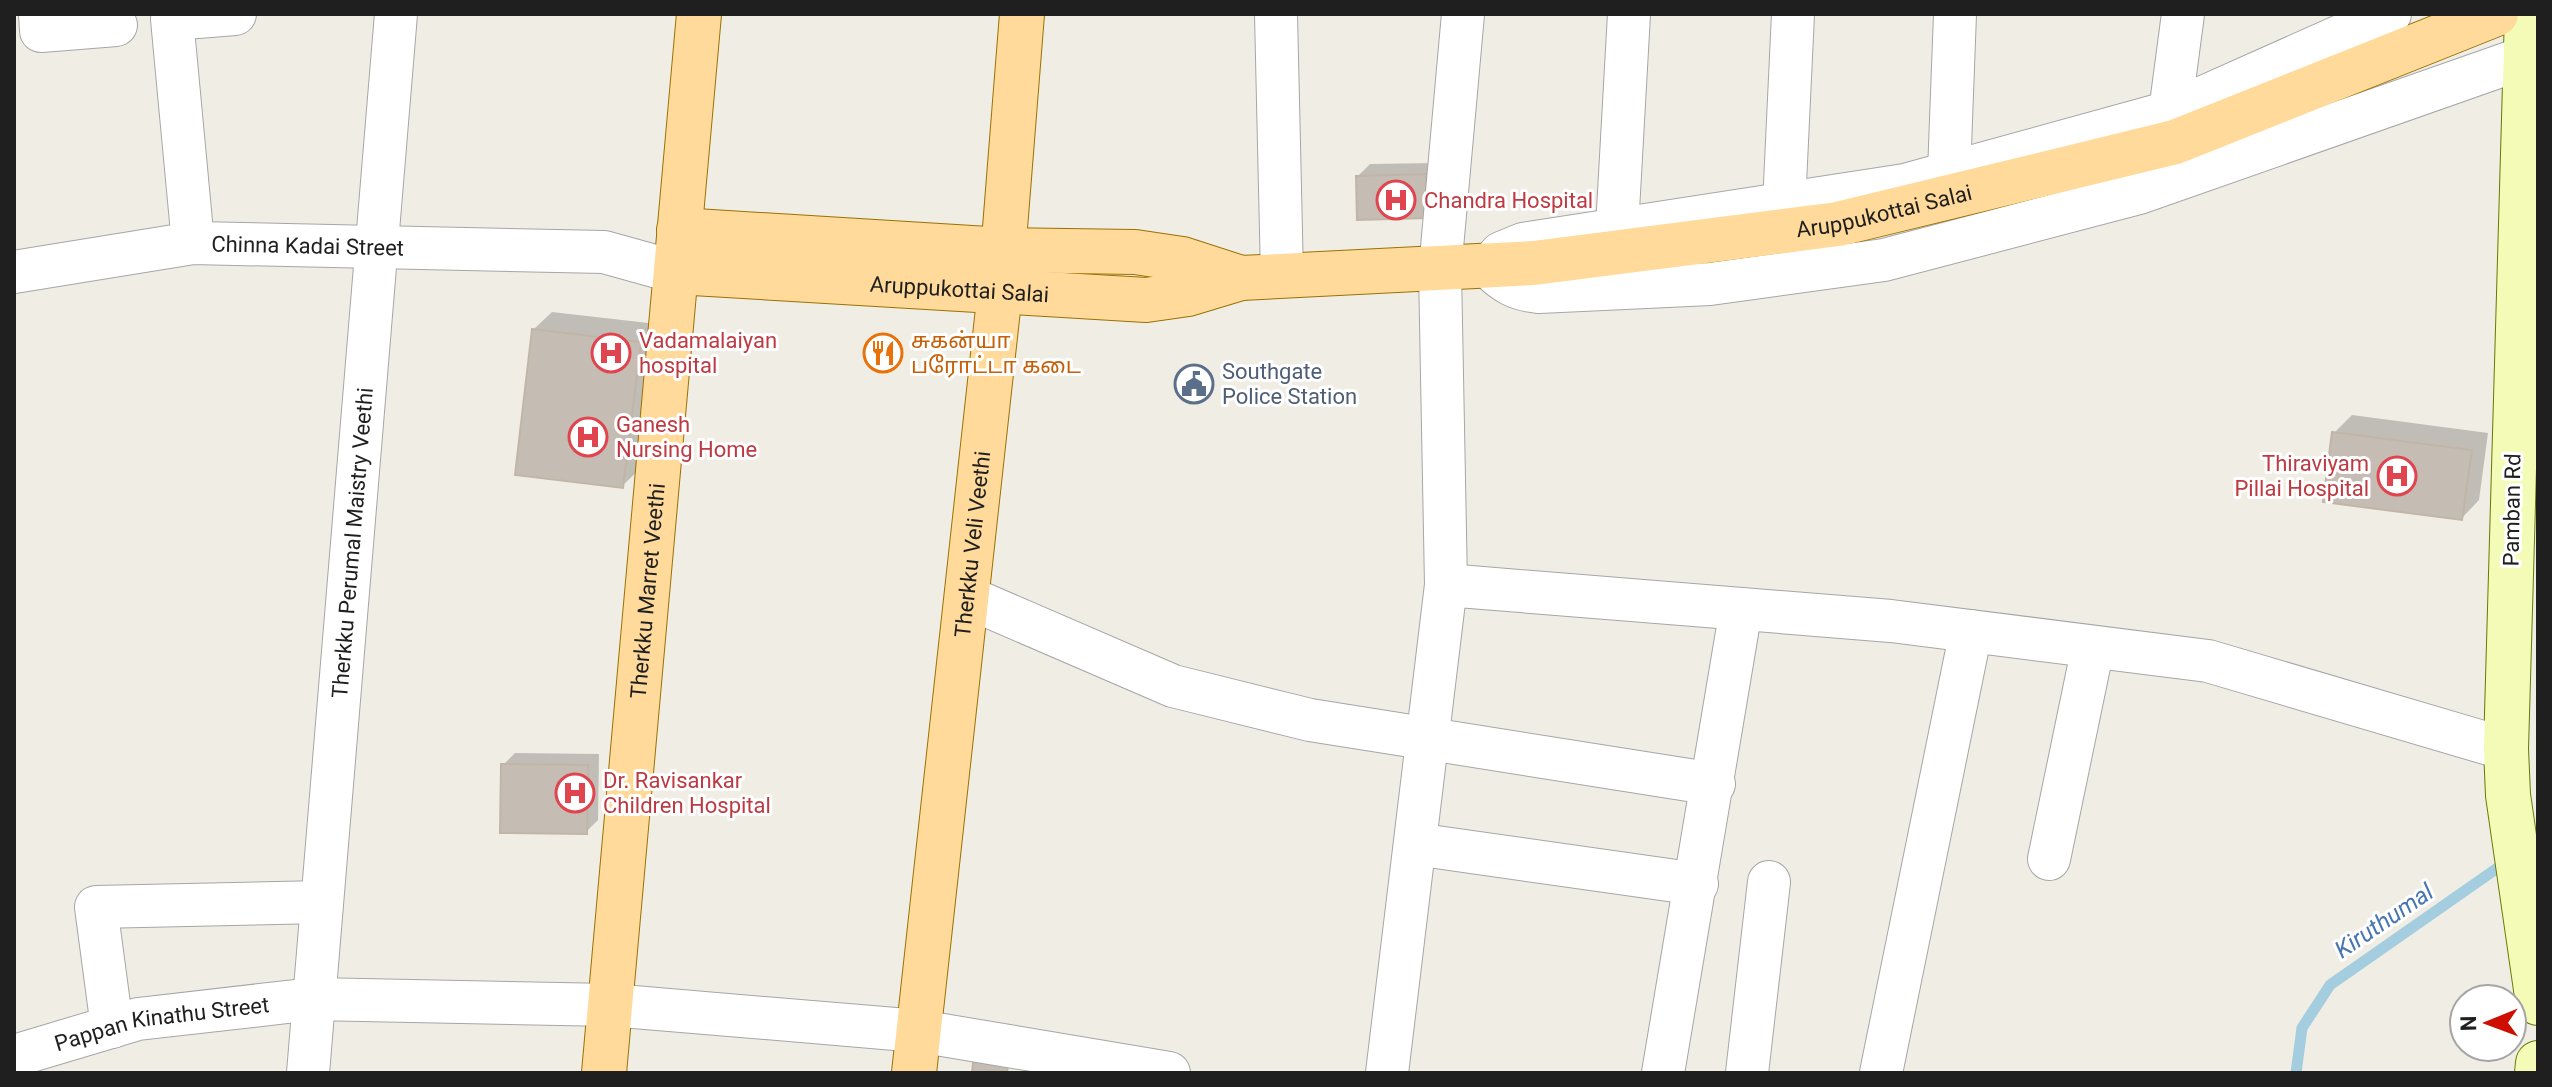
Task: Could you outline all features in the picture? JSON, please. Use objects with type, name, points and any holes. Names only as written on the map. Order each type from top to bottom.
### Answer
[{"type":"main road","name":"Therkku Marret Veethi","points":[[604,1073],[699,14]]},
{"type":"main road","name":"Therkku Veli Veethi","points":[[916,1052],[1002,270],[1022,14]]},
{"type":"main road","name":"Aruppukottai Salai","points":[[678,251],[1002,270],[1135,252],[1262,277],[1534,263],[1838,224],[2175,142],[2496,14]]},
{"type":"street","points":[[40,14],[41,31],[116,19],[235,14]]},
{"type":"street","name":"Therkku Perumal Maistry Veethi","points":[[308,1073],[396,14]]},
{"type":"street","points":[[1262,277],[1276,14]]},
{"type":"street","points":[[1387,1073],[1446,585],[1440,270],[1463,14]]},
{"type":"street","points":[[1617,228],[1629,14]]},
{"type":"street","points":[[1784,205],[1793,14]]},
{"type":"street","points":[[1949,173],[1955,14]]},
{"type":"street","points":[[2170,112],[2183,14]]},
{"type":"street","points":[[2390,14],[2170,112],[1905,185],[1523,244],[1501,253],[1489,267],[1503,282],[1521,290],[1539,292],[1710,284],[1884,260],[2139,193],[2526,57]]},
{"type":"street","name":"Pamban Rd","points":[[2527,14],[2506,749],[2508,795],[2538,1003]]},
{"type":"street","points":[[172,19],[193,243]]},
{"type":"street","name":"Chinna Kadai Street","points":[[14,272],[193,243],[378,249],[678,251]]},
{"type":"street","points":[[1446,585],[1971,631],[2208,661],[2506,749]]},
{"type":"street","points":[[967,597],[1173,686],[1310,720],[1714,784]]},
{"type":"street","points":[[1663,1073],[1741,609]]},
{"type":"street","points":[[1881,1073],[1971,631]]},
{"type":"street","points":[[2049,859],[2093,647]]},
{"type":"street","points":[[1415,844],[1697,884]]},
{"type":"street","points":[[1747,1073],[1769,882]]},
{"type":"street","points":[[112,1027],[96,907],[322,902]]},
{"type":"street","name":"Pappan Kinathu Street","points":[[14,1056],[138,1019],[313,999],[610,1005],[916,1052],[1169,1073]]},
{"type":"street","points":[[2537,1073],[2538,1063]]},
{"type":"building","points":[[1426,174],[1428,218],[1357,220],[1356,176]]},
{"type":"building","points":[[532,329],[641,342],[623,488],[515,475]]},
{"type":"building","name":"Thiraviyam Pillai Hospital","points":[[2332,432],[2472,450],[2462,520],[2323,502]]},
{"type":"building","points":[[501,764],[588,765],[587,834],[500,833]]},
{"type":"building","points":[[974,1052],[1009,1057],[1007,1073],[972,1073]]},
{"type":"waterway","name":"Kiruthumal","points":[[2296,1073],[2302,1028],[2330,985],[2506,862]]},
{"type":"place","name":"Chandra Hospital","points":[[1396,200]]},
{"type":"place","name":"Vadamalaiyan hospital","points":[[611,353]]},
{"type":"place","name":"சுகன்யா பரோட்டா கடை","points":[[883,353]]},
{"type":"place","name":"Southgate Police Station","points":[[1194,384]]},
{"type":"place","name":"Ganesh Nursing Home","points":[[588,437]]},
{"type":"place","name":"Thiraviyam Pillai Hospital","points":[[2397,476]]},
{"type":"place","name":"Dr. Ravisankar Children Hospital","points":[[575,793]]}]
